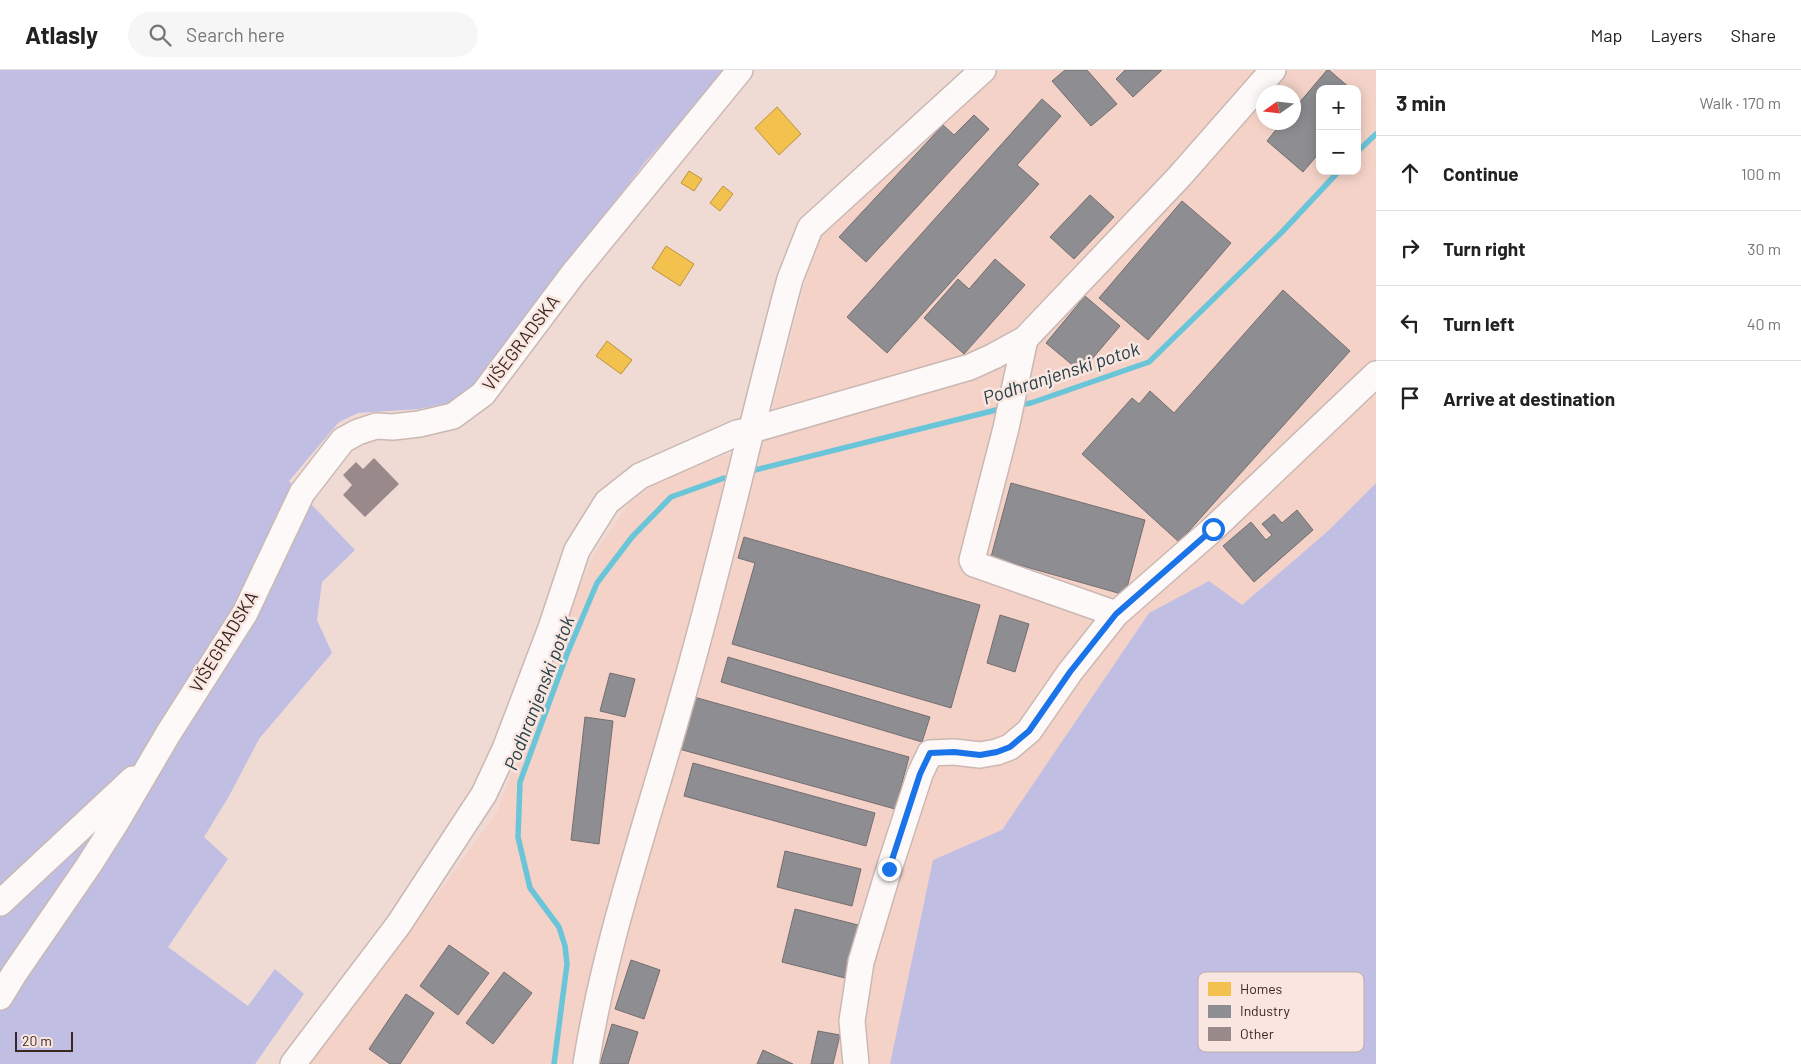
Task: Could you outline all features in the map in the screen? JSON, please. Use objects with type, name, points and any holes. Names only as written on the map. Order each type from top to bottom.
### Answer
[{"type":"street","name":"VIŠEGRADSKA","points":[[152,762],[245,613],[302,492],[343,440],[358,432],[376,426],[394,427],[419,424],[453,416],[483,394],[573,274],[740,70]]},
{"type":"street","points":[[586,1064],[591,1031],[619,913],[681,704],[790,278],[810,228],[983,70]]},
{"type":"street","points":[[293,1064],[398,924],[484,794],[505,750],[551,628],[577,550],[608,502],[640,476],[737,433],[970,367],[1025,339],[1179,177],[1273,70]]},
{"type":"street","points":[[1025,339],[1006,428],[972,560],[974,564],[1116,614]]},
{"type":"street","points":[[856,1064],[852,1021],[862,962],[889,869],[920,774],[930,753],[954,752],[980,755],[997,752],[1010,747],[1029,731],[1070,672],[1116,614],[1213,529],[1376,374]]},
{"type":"street","points":[[0,902],[152,762]]},
{"type":"street","points":[[0,997],[89,866],[152,762]]},
{"type":"shaded area","points":[[0,70],[727,70],[646,161],[476,383],[449,403],[419,409],[358,413],[339,422],[289,481],[355,550],[322,582],[317,620],[332,653],[259,739],[228,798],[204,837],[228,859],[168,947],[248,1006],[275,969],[304,994],[255,1064],[0,1064]]},
{"type":"shaded area","points":[[999,70],[1376,70],[1376,483],[1328,531],[1242,605],[1149,613],[1002,830],[933,860],[890,1064],[303,1064],[428,907],[497,812],[582,581],[594,555],[630,502],[666,476],[764,443],[818,232]]},
{"type":"shaded area","points":[[1376,483],[1376,1064],[890,1064],[933,860],[1002,830],[1149,613],[1209,581],[1242,605],[1328,531]]},
{"type":"building: Homes","points":[[777,107],[801,134],[779,155],[755,128]]},
{"type":"building: Homes","points":[[689,171],[702,179],[694,191],[681,183]]},
{"type":"building: Homes","points":[[723,186],[733,194],[720,211],[710,203]]},
{"type":"building: Homes","points":[[666,246],[694,264],[680,286],[652,268]]},
{"type":"building: Homes","points":[[607,341],[632,360],[621,374],[596,356]]},
{"type":"building: Industry","points":[[1065,70],[1087,70],[1117,104],[1091,126],[1052,81]]},
{"type":"building: Industry","points":[[1125,70],[1162,70],[1133,97],[1116,79]]},
{"type":"building: Industry","points":[[1327,70],[1346,85],[1316,85],[1316,157],[1303,172],[1267,141],[1276,130],[1301,130],[1301,101]]},
{"type":"building: Industry","points":[[1042,99],[1061,116],[1017,165],[1039,184],[887,353],[847,317]]},
{"type":"building: Industry","points":[[974,115],[989,129],[866,262],[839,237],[943,125],[954,135]]},
{"type":"building: Industry","points":[[1090,195],[1114,217],[1074,259],[1050,237]]},
{"type":"building: Industry","points":[[1182,201],[1231,243],[1148,340],[1099,298]]},
{"type":"building: Industry","points":[[995,259],[1025,285],[964,354],[924,318],[958,279],[969,289]]},
{"type":"building: Industry","points":[[1283,290],[1350,351],[1179,542],[1082,454],[1132,398],[1139,404],[1150,391],[1174,413]]},
{"type":"building: Industry","points":[[1085,296],[1120,326],[1081,372],[1046,343]]},
{"type":"building: Industry","points":[[1011,483],[1145,520],[1125,595],[991,557]]},
{"type":"building: Industry","points":[[1297,510],[1313,530],[1254,582],[1223,546],[1251,522],[1266,540],[1272,535],[1262,524],[1274,514],[1282,523]]},
{"type":"building: Industry","points":[[744,537],[980,605],[951,708],[732,644],[755,563],[738,558]]},
{"type":"building: Industry","points":[[1000,615],[1029,624],[1015,672],[987,663]]},
{"type":"building: Industry","points":[[728,657],[930,717],[922,742],[721,682]]},
{"type":"building: Industry","points":[[610,673],[635,679],[625,717],[600,711]]},
{"type":"building: Industry","points":[[694,697],[909,757],[895,809],[679,749]]},
{"type":"building: Industry","points":[[585,717],[613,721],[599,844],[571,840]]},
{"type":"building: Industry","points":[[693,763],[875,813],[866,846],[684,796]]},
{"type":"building: Industry","points":[[785,851],[861,869],[852,906],[777,887]]},
{"type":"building: Industry","points":[[795,909],[862,926],[849,979],[782,962]]},
{"type":"building: Industry","points":[[449,945],[489,973],[458,1015],[420,986]]},
{"type":"building: Industry","points":[[631,960],[660,970],[644,1019],[615,1009]]},
{"type":"building: Industry","points":[[504,972],[532,993],[493,1044],[466,1023]]},
{"type":"building: Industry","points":[[406,994],[434,1013],[400,1064],[390,1064],[369,1049]]},
{"type":"building: Industry","points":[[612,1024],[638,1032],[628,1064],[600,1064]]},
{"type":"building: Industry","points":[[818,1031],[840,1035],[833,1064],[811,1064]]},
{"type":"building: Industry","points":[[763,1050],[793,1064],[757,1064]]},
{"type":"building: Other","points":[[374,458],[399,484],[365,517],[343,495],[352,485],[343,475],[356,462],[363,469]]},
{"type":"waterway","name":"Podhranjenski potok","points":[[1361,148],[1376,134]]},
{"type":"waterway","name":"Podhranjenski potok","points":[[1018,405],[1031,403],[1149,362],[1282,232],[1335,175]]},
{"type":"waterway","name":"Podhranjenski potok","points":[[751,471],[1004,408]]},
{"type":"waterway","name":"Podhranjenski potok","points":[[554,1064],[567,964],[565,946],[559,927],[530,888],[518,837],[520,782],[567,654],[597,583],[632,537],[671,497],[724,478]]},
{"type":"route","points":[[889,869],[920,774],[930,753],[954,752],[980,755],[1010,747],[1029,731],[1070,672],[1116,614],[1213,529]]}]
